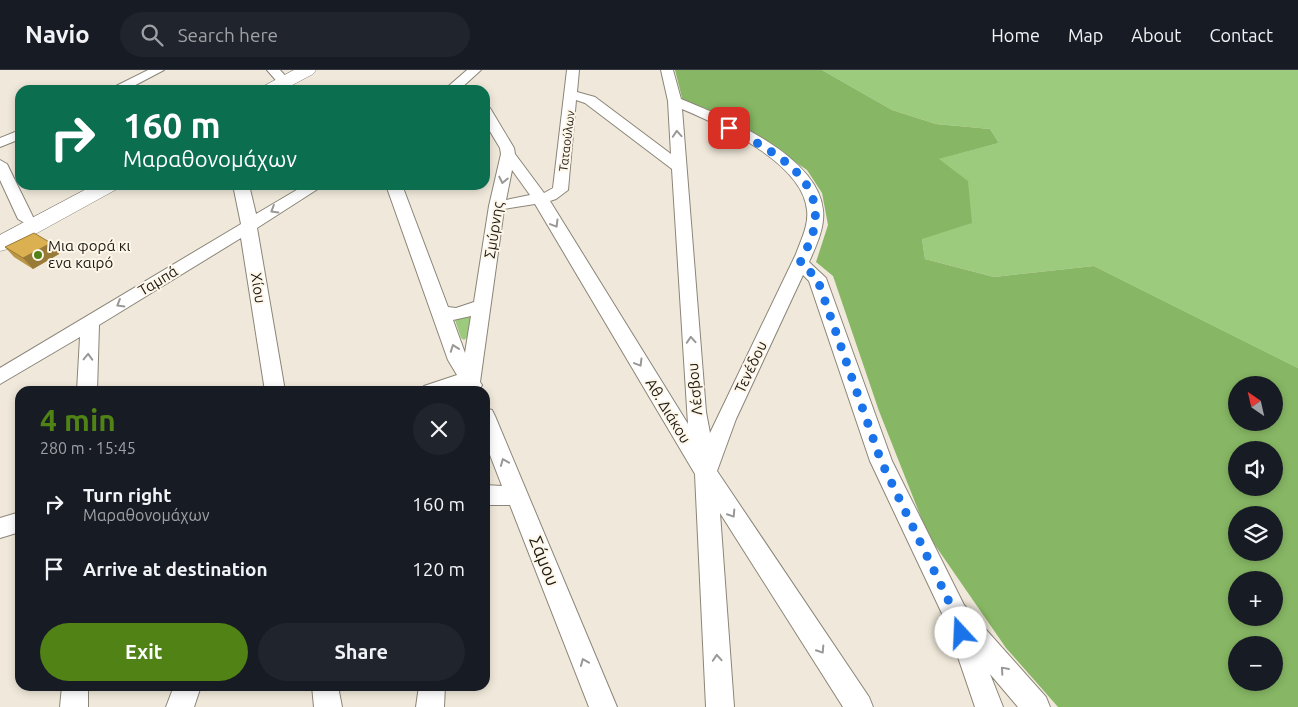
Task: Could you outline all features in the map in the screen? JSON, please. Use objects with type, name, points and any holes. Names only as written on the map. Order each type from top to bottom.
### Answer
[{"type":"street","points":[[130,85],[158,70]]},
{"type":"street","points":[[279,83],[308,70]]},
{"type":"street","points":[[279,83],[324,70]]},
{"type":"street","points":[[457,85],[475,70]]},
{"type":"street","name":"Ταταούλων","points":[[540,198],[551,196],[560,190],[574,70]]},
{"type":"street","name":"Λέσβου","points":[[667,70],[675,101],[696,412],[706,473],[720,707]]},
{"type":"street","points":[[462,81],[466,85]]},
{"type":"street","points":[[572,95],[590,100],[679,167]]},
{"type":"street","name":"Τενέδου","points":[[675,101],[757,143],[792,167],[806,182],[814,203],[814,228],[800,263],[726,419],[706,473]]},
{"type":"street","name":"Αθ. Διάκου","points":[[490,119],[507,148],[508,154],[540,198],[706,473],[859,707]]},
{"type":"street","points":[[0,143],[15,136]]},
{"type":"street","name":"Σμύρνης","points":[[471,386],[497,206],[508,154]]},
{"type":"street","points":[[0,164],[26,219]]},
{"type":"street","points":[[0,233],[81,190]]},
{"type":"street","points":[[0,244],[101,190]]},
{"type":"street","name":"Χίου","points":[[242,190],[274,386]]},
{"type":"street","name":"Ταμπά","points":[[0,377],[308,190]]},
{"type":"street","points":[[396,190],[458,360],[471,386]]},
{"type":"street","points":[[497,206],[540,198]]},
{"type":"street","points":[[800,263],[817,278],[881,461],[955,614],[989,707]]},
{"type":"street","points":[[441,313],[457,314],[483,306]]},
{"type":"street","points":[[87,386],[90,323]]},
{"type":"street","name":"Σάμου","points":[[490,428],[602,707]]},
{"type":"street","points":[[490,495],[517,496]]},
{"type":"street","points":[[0,528],[15,524]]},
{"type":"street","points":[[955,614],[1036,707]]},
{"type":"street","points":[[74,707],[75,691]]},
{"type":"street","points":[[180,707],[186,691]]},
{"type":"street","points":[[325,691],[328,707]]},
{"type":"street","points":[[430,707],[432,691]]},
{"type":"green space","points":[[675,70],[822,70],[892,110],[936,124],[990,129],[999,143],[939,159],[968,181],[972,223],[922,239],[925,259],[994,277],[1094,266],[1298,368],[1298,707],[1058,707],[1006,648],[928,535],[879,411],[833,276],[816,262],[828,225],[822,193],[807,170],[755,135],[683,102]]},
{"type":"green space","points":[[822,70],[1298,70],[1298,368],[1094,266],[994,277],[925,259],[922,239],[938,159],[999,143],[990,129],[936,124],[892,110]]},
{"type":"green space","points":[[471,316],[468,337],[464,340],[461,338],[455,320]]},
{"type":"building","points":[[34,233],[51,243],[23,258],[5,247]]},
{"type":"place","name":"Μια φορά κι ενα καιρό","points":[[38,255]]},
{"type":"route","points":[[729,128],[786,162],[806,182],[814,203],[814,228],[800,263],[817,278],[881,461],[893,490],[955,614],[961,633]]}]
